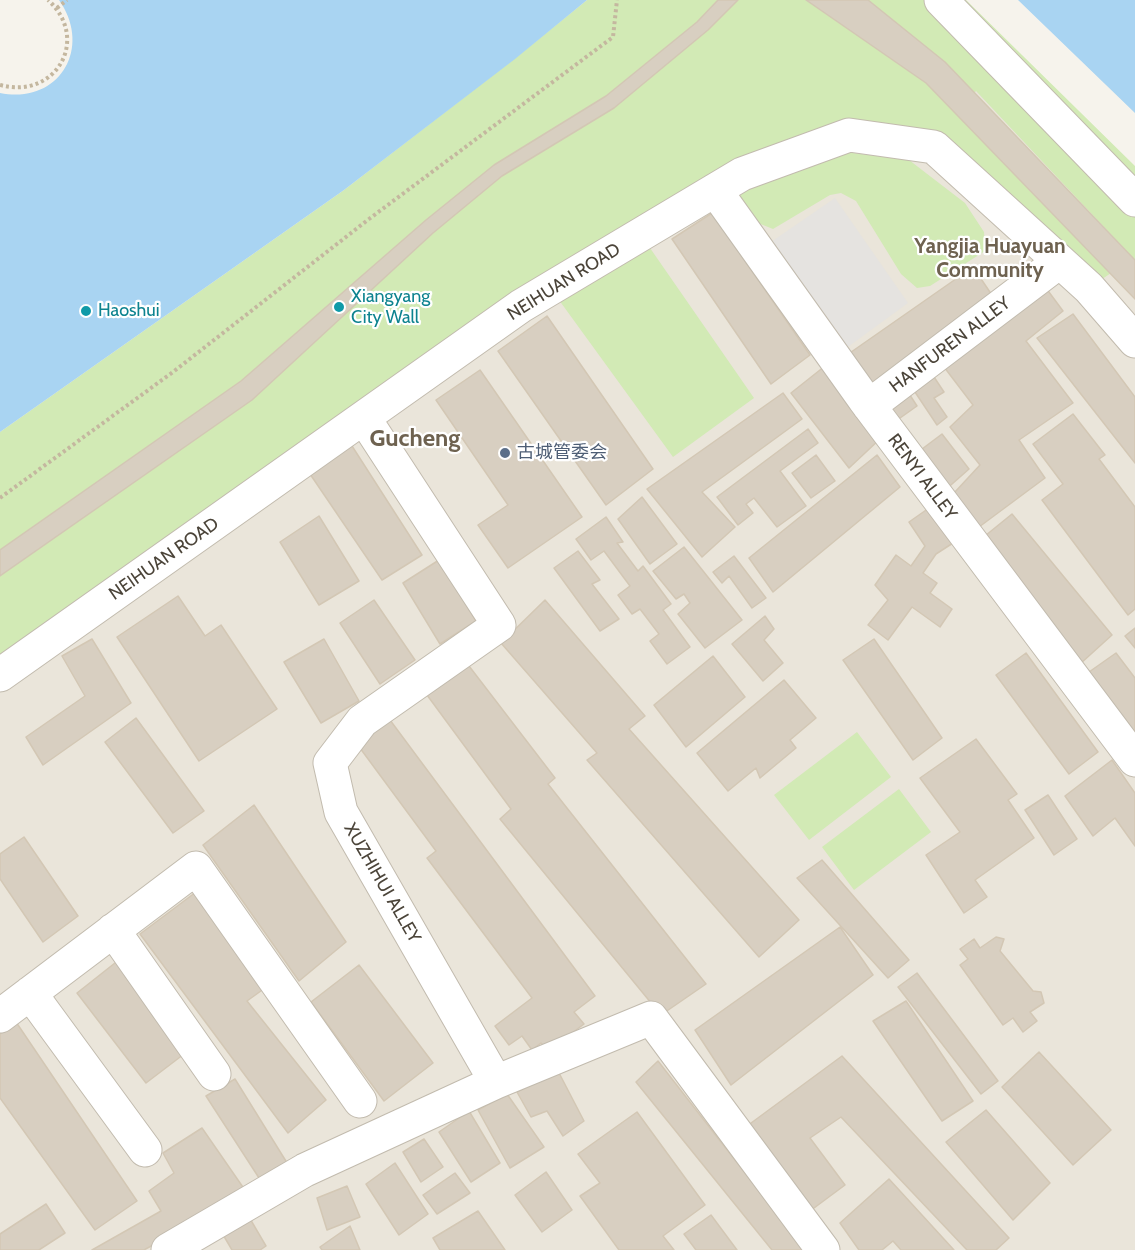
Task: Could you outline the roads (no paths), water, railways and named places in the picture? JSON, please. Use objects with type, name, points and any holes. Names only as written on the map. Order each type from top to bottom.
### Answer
[{"type":"street","points":[[941,0],[1135,200]]},
{"type":"street","name":"NEIHUAN ROAD","points":[[0,675],[521,306],[742,174],[849,135],[934,147],[1089,288],[1135,341]]},
{"type":"street","name":"RENYI ALLEY","points":[[716,190],[869,406],[1135,760]]},
{"type":"street","name":"HANFUREN ALLEY","points":[[869,406],[1059,262]]},
{"type":"street","name":"XUZHIHUI ALLEY","points":[[364,418],[499,625],[362,721],[330,763],[341,812],[496,1082]]},
{"type":"street","points":[[0,1016],[196,868],[360,1101]]},
{"type":"street","points":[[113,930],[214,1074]]},
{"type":"street","points":[[30,993],[145,1150]]},
{"type":"street","points":[[168,1250],[305,1170],[496,1082],[651,1018],[823,1250]]},
{"type":"water","name":"Haoshui","points":[[59,0],[587,0],[515,59],[344,190],[0,432],[0,93],[21,94],[39,90],[54,82],[64,69],[71,54],[72,36],[69,18]]},
{"type":"water","points":[[1018,0],[1135,0],[1135,113]]},
{"type":"place","name":"Xiangyang City Wall","points":[[339,307]]},
{"type":"place","name":"Haoshui","points":[[86,311]]},
{"type":"place","name":"古城管委会","points":[[505,453]]},
{"type":"district","name":"Yangjia Huayuan Community","points":[[990,259]]},
{"type":"district","name":"Gucheng","points":[[415,439]]}]
